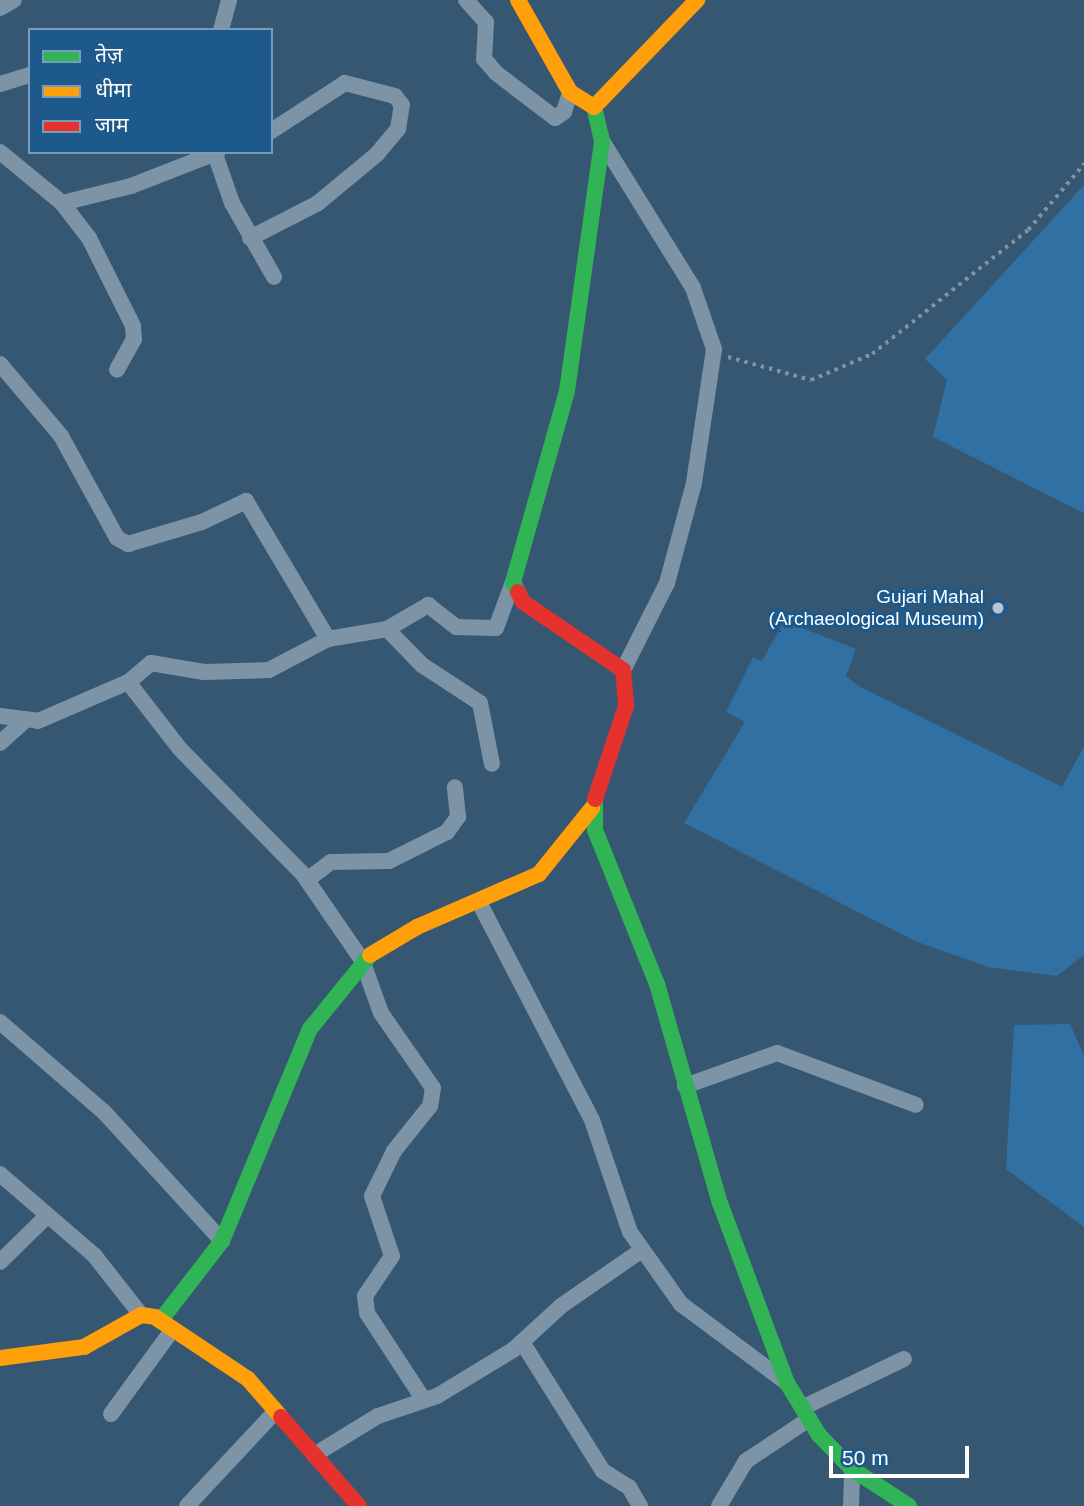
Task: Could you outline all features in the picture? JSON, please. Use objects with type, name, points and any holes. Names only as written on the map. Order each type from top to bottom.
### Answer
[{"type":"main road","points":[[167,1325],[222,1241],[310,1029],[362,960],[417,927],[539,874],[592,808],[626,706],[623,670],[523,602],[513,582],[567,391],[584,235],[602,141],[594,107],[570,92],[518,0]]},
{"type":"main road","points":[[594,107],[697,0]]},
{"type":"main road","points":[[592,808],[657,984],[720,1203],[788,1383],[806,1413],[852,1469],[909,1506]]},
{"type":"main road","points":[[0,1358],[84,1347],[141,1315],[167,1325],[248,1379],[359,1506]]},
{"type":"street","points":[[222,28],[229,0]]},
{"type":"street","points":[[466,0],[486,22],[484,59],[496,73],[555,118],[564,112],[570,92]]},
{"type":"street","points":[[0,84],[28,76]]},
{"type":"street","points":[[250,239],[318,203],[376,154],[398,129],[402,105],[395,96],[345,83],[273,130]]},
{"type":"street","points":[[602,141],[692,288],[714,349],[694,482],[667,583],[623,670]]},
{"type":"street","points":[[0,152],[62,203],[89,238],[133,326],[134,339],[117,370]]},
{"type":"street","points":[[62,203],[131,186],[214,154]]},
{"type":"street","points":[[217,154],[250,239],[274,277]]},
{"type":"street","points":[[0,364],[6,383],[61,436],[117,538],[128,544],[202,522],[246,501],[328,639]]},
{"type":"street","points":[[0,743],[23,722],[128,682],[151,663],[204,672],[269,670],[328,639],[387,629],[428,605],[456,627],[496,628],[513,582]]},
{"type":"street","points":[[387,629],[422,665],[480,703],[492,764]]},
{"type":"street","points":[[128,682],[180,749],[307,880],[362,960],[381,1013],[433,1088],[430,1106],[394,1151],[372,1196],[392,1256],[365,1296],[367,1313],[424,1400]]},
{"type":"street","points":[[0,716],[23,722]]},
{"type":"street","points":[[307,880],[331,862],[389,861],[446,832],[457,817],[455,787]]},
{"type":"street","points":[[479,902],[592,1120],[630,1232],[681,1304],[788,1383]]},
{"type":"street","points":[[0,1022],[104,1112],[222,1241]]},
{"type":"street","points":[[685,1086],[777,1053],[916,1105]]},
{"type":"street","points":[[0,1174],[94,1255],[141,1315]]},
{"type":"street","points":[[0,1262],[47,1216]]},
{"type":"street","points":[[314,1455],[378,1416],[424,1400],[522,1342],[561,1306],[642,1250]]},
{"type":"street","points":[[111,1414],[167,1325]]},
{"type":"street","points":[[522,1342],[603,1471],[629,1487],[640,1506]]},
{"type":"street","points":[[719,1506],[746,1461],[806,1413],[904,1359]]},
{"type":"street","points":[[187,1506],[276,1411]]},
{"type":"street","points":[[851,1506],[852,1469]]},
{"type":"path","points":[[714,349],[742,366],[811,380],[872,354],[1028,230],[1084,164]]},
{"type":"shaded area","points":[[1084,185],[1084,513],[933,437],[947,380],[925,359]]},
{"type":"shaded area","points":[[784,621],[856,649],[846,676],[857,685],[1062,787],[1084,746],[1084,955],[1057,976],[988,967],[915,941],[684,823],[745,722],[726,712],[753,657],[762,661]]},
{"type":"shaded area","points":[[1070,1024],[1084,1056],[1084,1227],[1006,1169],[1014,1025]]},
{"type":"traffic: fast","points":[[518,592],[513,582],[567,391],[602,141],[594,107]]},
{"type":"traffic: fast","points":[[595,799],[595,830],[657,984],[720,1203],[787,1383],[819,1435],[852,1469],[909,1506]]},
{"type":"traffic: fast","points":[[160,1321],[222,1241],[310,1029],[370,955]]},
{"type":"traffic: slow","points":[[518,0],[570,92],[594,107],[697,0]]},
{"type":"traffic: slow","points":[[370,955],[417,927],[539,874],[592,808]]},
{"type":"traffic: slow","points":[[0,1358],[84,1347],[141,1315],[155,1317],[248,1379],[281,1417]]},
{"type":"traffic: jam","points":[[518,592],[523,602],[623,670],[626,706],[595,799]]},
{"type":"traffic: jam","points":[[281,1417],[359,1506]]},
{"type":"place","name":"Gujari Mahal (Archaeological Museum)","points":[[998,608]]}]
